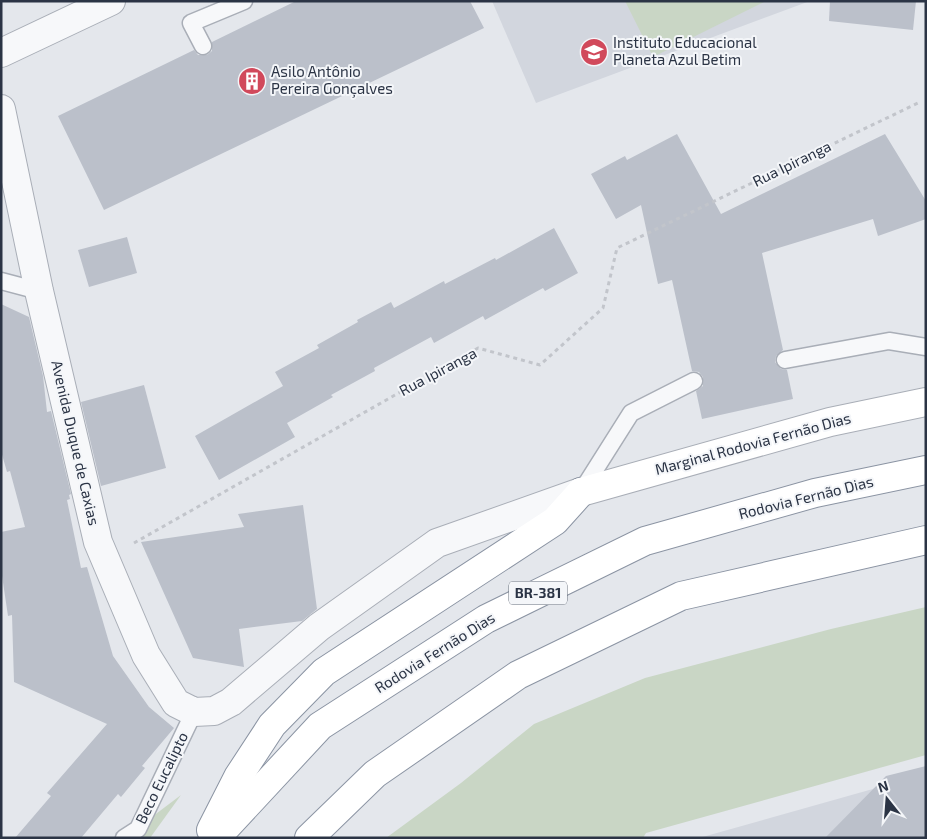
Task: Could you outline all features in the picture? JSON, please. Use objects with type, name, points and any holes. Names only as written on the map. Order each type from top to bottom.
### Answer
[{"type":"main road","name":"Marginal Rodovia Fernão Dias","points":[[581,492],[830,422],[926,402]]},
{"type":"main road","name":"Rodovia Fernão Dias","points":[[216,838],[320,726],[486,619],[645,541],[816,493],[926,470]]},
{"type":"main road","points":[[207,838],[238,777],[272,725],[324,672],[555,521],[581,492]]},
{"type":"main road","points":[[309,838],[375,774],[518,675],[681,596],[926,540]]},
{"type":"street","points":[[1,53],[111,1]]},
{"type":"street","name":"Avenida Duque de Caxias","points":[[1,109],[39,291],[98,542],[146,655],[176,703],[194,712]]},
{"type":"street","points":[[194,712],[214,711],[231,702],[319,627],[437,543],[581,492]]},
{"type":"lane","points":[[203,46],[192,23],[244,1]]},
{"type":"lane","points":[[1,282],[39,291]]},
{"type":"lane","points":[[785,360],[890,341],[926,346]]},
{"type":"lane","points":[[581,492],[631,413],[694,381]]},
{"type":"lane","name":"Beco Eucalipto","points":[[124,838],[138,828],[194,712]]},
{"type":"path","name":"Rua Ipiranga","points":[[105,559],[478,348],[540,364],[603,308],[617,248],[920,102]]},
{"type":"shaded area","name":"Instituto Educacional Planeta Azul Betim","points":[[492,1],[810,1],[536,103]]},
{"type":"shaded area","points":[[926,774],[926,838],[699,838]]},
{"type":"green space","points":[[625,1],[766,1],[653,57]]},
{"type":"green space","points":[[926,607],[926,755],[646,833],[643,838],[386,838],[461,783],[534,724],[645,678],[831,629]]},
{"type":"green space","points":[[181,795],[150,838],[124,838]]},
{"type":"building","name":"Asilo Antônio Pereira Gonçalves","points":[[296,1],[470,1],[484,28],[104,210],[58,116],[194,50],[198,55],[207,55],[212,51],[212,42]]},
{"type":"building","points":[[830,1],[916,1],[913,30],[829,21]]},
{"type":"building","points":[[677,134],[721,214],[885,134],[926,201],[926,219],[878,236],[873,219],[762,253],[783,350],[776,356],[775,362],[781,369],[787,370],[793,399],[702,419],[696,391],[703,386],[703,377],[699,372],[692,371],[672,280],[658,284],[641,205],[616,219],[591,174],[625,156],[627,160]]},
{"type":"building","points":[[554,228],[578,273],[545,291],[543,288],[485,320],[483,316],[434,343],[431,337],[374,368],[375,371],[331,395],[333,397],[287,423],[295,437],[219,480],[195,436],[283,386],[275,372],[319,348],[317,345],[358,322],[357,320],[391,302],[394,308],[444,281],[445,284],[495,258],[496,260]]},
{"type":"building","points":[[127,237],[137,273],[89,287],[78,250]]},
{"type":"building","points":[[1,304],[29,317],[43,376],[47,412],[51,411],[71,494],[69,495],[70,499],[67,500],[81,568],[87,567],[113,656],[149,707],[174,728],[142,766],[145,768],[121,797],[118,794],[81,838],[15,838],[51,796],[47,793],[107,724],[14,682],[12,615],[8,616],[1,569],[1,532],[25,527],[10,471],[7,472],[1,451]]},
{"type":"building","points":[[144,385],[166,468],[101,486],[81,402]]},
{"type":"building","points":[[303,505],[317,609],[302,621],[239,629],[244,667],[193,658],[141,542],[244,527],[238,514]]},
{"type":"building","points":[[926,766],[926,838],[825,838],[886,776]]},
{"type":"place","name":"Instituto Educacional Planeta Azul Betim","points":[[594,52]]},
{"type":"place","name":"Asilo Antônio Pereira Gonçalves","points":[[252,81]]}]
